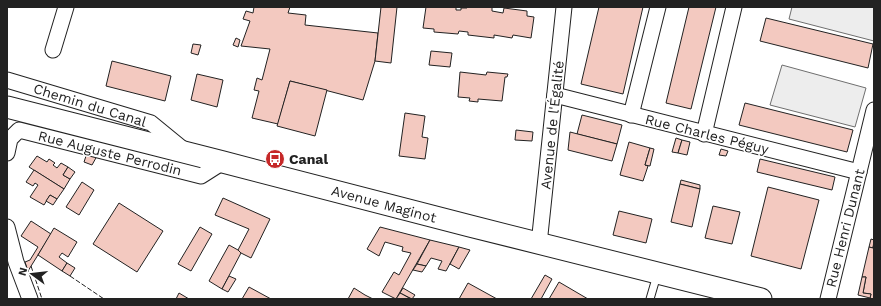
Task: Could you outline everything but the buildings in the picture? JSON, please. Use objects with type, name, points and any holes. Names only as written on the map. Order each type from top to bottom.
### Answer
[{"type":"main road","name":"Avenue Maginot","points":[[7,107],[539,244],[761,299]]},
{"type":"street","points":[[53,50],[66,7]]},
{"type":"street","name":"Avenue de l'Égalité","points":[[539,244],[564,7]]},
{"type":"street","points":[[631,115],[658,7]]},
{"type":"street","points":[[704,134],[734,7]]},
{"type":"street","name":"Chemin du Canal","points":[[7,80],[151,122],[188,153]]},
{"type":"street","name":"Rue Charles Péguy","points":[[555,95],[704,134],[859,172]]},
{"type":"street","name":"Rue Henri Dunant","points":[[828,299],[874,110]]},
{"type":"street","name":"Rue Auguste Perrodin","points":[[7,153],[10,139],[19,130],[201,176],[223,162]]},
{"type":"street","points":[[7,227],[16,262],[30,299]]},
{"type":"lane","points":[[650,299],[658,273]]},
{"type":"shaded area","points":[[792,7],[874,7],[874,41],[789,19]]},
{"type":"shaded area","points":[[782,65],[866,88],[855,127],[770,105]]},
{"type":"fence","points":[[31,266],[42,299]]},
{"type":"fence","points":[[70,276],[104,299]]},
{"type":"place","name":"Canal","points":[[275,159]]}]
